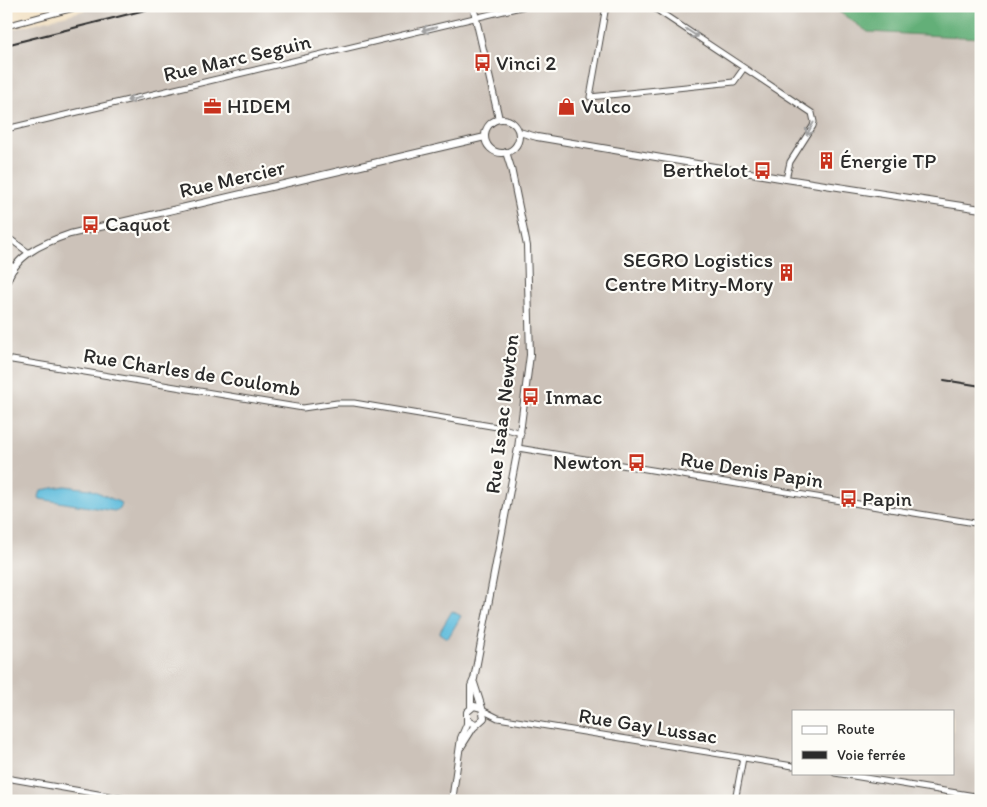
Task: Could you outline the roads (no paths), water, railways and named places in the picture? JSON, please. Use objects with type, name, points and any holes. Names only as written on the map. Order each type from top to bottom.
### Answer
[{"type":"street","points":[[6,26],[81,6]]},
{"type":"street","points":[[473,6],[499,120]]},
{"type":"street","name":"Rue Marc Seguin","points":[[6,130],[525,6]]},
{"type":"street","points":[[606,6],[590,97],[734,82],[744,68]]},
{"type":"street","points":[[651,6],[812,113],[813,126],[790,162],[786,179]]},
{"type":"street","points":[[519,132],[518,143],[506,152],[494,151],[486,142],[485,137],[491,123],[507,120],[512,122],[519,132],[537,137],[786,179],[981,209]]},
{"type":"street","name":"Rue Mercier","points":[[6,285],[8,275],[28,253],[47,242],[70,234],[485,137]]},
{"type":"street","name":"Rue Isaac Newton","points":[[471,707],[471,686],[474,679],[521,433],[530,355],[527,246],[506,152]]},
{"type":"street","points":[[6,236],[28,253]]},
{"type":"street","points":[[6,260],[14,269]]},
{"type":"street","name":"Rue Charles de Coulomb","points":[[6,359],[303,408],[338,403],[354,403],[503,428],[521,433]]},
{"type":"street","name":"Rue Denis Papin","points":[[518,448],[981,524]]},
{"type":"street","name":"Rue Isaac Newton","points":[[474,679],[475,689],[483,710]]},
{"type":"street","points":[[452,801],[462,738],[468,724],[467,712],[471,707],[476,706],[483,710],[485,715],[473,728],[461,747]]},
{"type":"street","name":"Rue Gay Lussac","points":[[483,710],[498,718],[792,766]]},
{"type":"street","name":"Rue Gay Lussac","points":[[480,722],[498,718]]},
{"type":"street","points":[[467,719],[472,723],[480,722]]},
{"type":"street","points":[[735,801],[743,758]]},
{"type":"street","points":[[841,774],[981,797]]},
{"type":"street","points":[[6,778],[138,801]]},
{"type":"water","points":[[65,486],[90,489],[122,504],[120,509],[114,511],[40,499],[39,497],[41,490]]},
{"type":"water","points":[[452,611],[461,616],[448,638],[439,633]]},
{"type":"railway","points":[[6,45],[161,6]]},
{"type":"railway","points":[[944,380],[981,386]]},
{"type":"place","name":"Vinci 2","points":[[482,63]]},
{"type":"place","name":"HIDEM","points":[[213,106]]},
{"type":"place","name":"Vulco","points":[[567,106]]},
{"type":"place","name":"Énergie TP","points":[[826,161]]},
{"type":"place","name":"Berthelot","points":[[762,170]]},
{"type":"place","name":"Caquot","points":[[91,224]]},
{"type":"place","name":"SEGRO Logistics Centre Mitry-Mory","points":[[787,272]]},
{"type":"place","name":"Inmac","points":[[531,397]]},
{"type":"place","name":"Newton","points":[[636,462]]},
{"type":"place","name":"Papin","points":[[848,499]]}]
